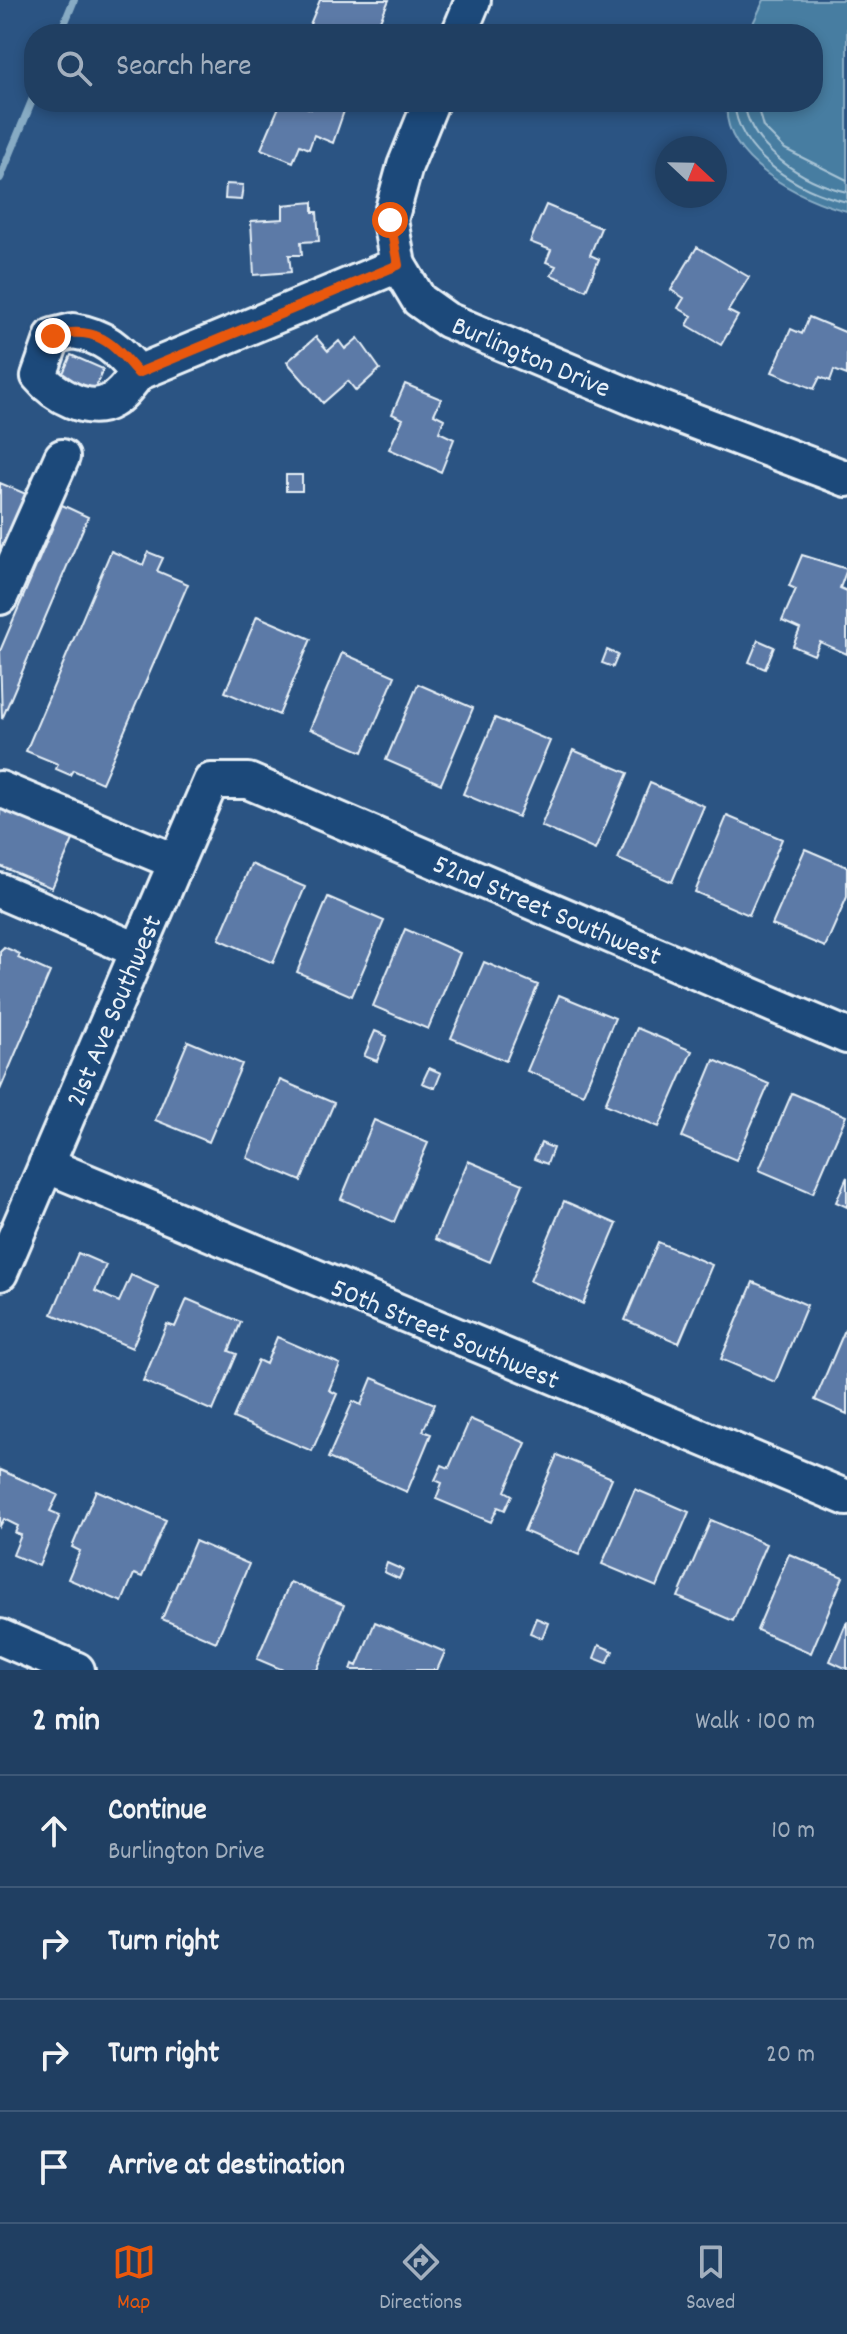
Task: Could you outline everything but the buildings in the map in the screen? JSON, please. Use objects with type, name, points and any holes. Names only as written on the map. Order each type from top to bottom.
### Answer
[{"type":"street","points":[[463,24],[473,0]]},
{"type":"street","name":"Burlington Drive","points":[[427,112],[405,166],[390,220],[398,265],[419,300],[447,320],[636,399],[847,479]]},
{"type":"street","points":[[138,373],[398,265]]},
{"type":"street","points":[[0,597],[62,457]]},
{"type":"street","name":"21st Ave Southwest","points":[[0,1273],[211,781],[248,781]]},
{"type":"street","name":"52nd Street Southwest","points":[[248,781],[847,1036]]},
{"type":"street","points":[[0,789],[176,862]]},
{"type":"street","points":[[0,891],[137,950]]},
{"type":"street","name":"50th Street Southwest","points":[[46,1165],[847,1498]]},
{"type":"street","points":[[0,1637],[77,1670]]},
{"type":"water","points":[[764,0],[847,0],[847,211],[787,187],[750,159],[736,142],[728,123],[727,112],[823,112],[823,24],[753,24]]},
{"type":"waterway","points":[[64,24],[74,0]]},
{"type":"waterway","points":[[0,178],[27,112]]},
{"type":"route","points":[[53,336],[73,331],[96,335],[117,348],[138,373],[398,265],[390,220]]}]
